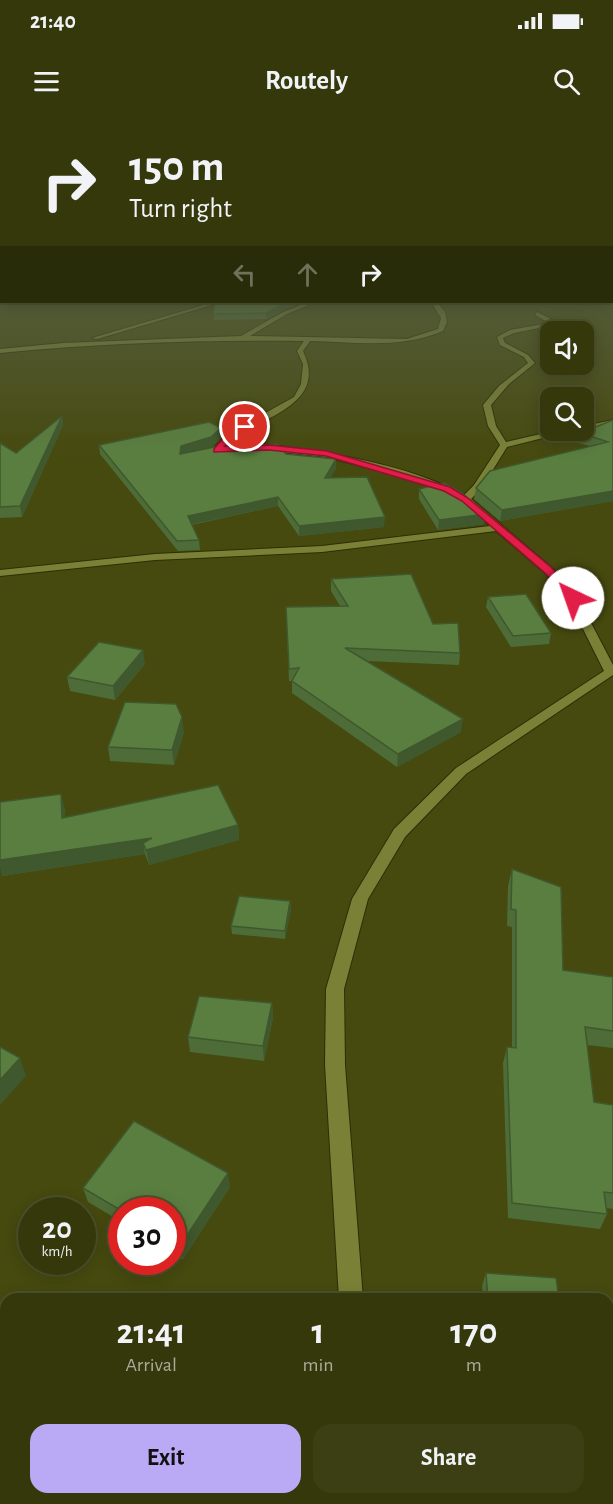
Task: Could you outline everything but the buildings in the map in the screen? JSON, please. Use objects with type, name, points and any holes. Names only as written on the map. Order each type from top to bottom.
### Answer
[{"type":"street","points":[[54,346],[95,338],[138,326]]},
{"type":"street","points":[[242,338],[263,326]]},
{"type":"street","points":[[0,351],[54,346],[242,338],[407,340],[422,338],[441,330],[443,326]]},
{"type":"street","points":[[504,445],[492,426],[487,405],[493,395],[516,373],[532,363],[526,356],[502,344],[500,337],[512,331],[543,326]]},
{"type":"street","points":[[216,450],[229,437],[297,398],[304,384],[306,364],[300,351],[309,340]]},
{"type":"street","points":[[594,426],[613,422]]},
{"type":"street","points":[[465,500],[478,486],[504,445],[540,437]]},
{"type":"street","points":[[202,454],[242,447],[300,450],[327,454],[447,489],[465,500],[549,570],[573,598],[612,670],[462,771],[399,832],[360,899],[335,989],[335,1065],[351,1293]]},
{"type":"street","points":[[0,573],[155,557],[322,549],[497,528]]},
{"type":"route","points":[[245,427],[229,437],[216,450],[269,447],[327,454],[447,489],[465,500],[549,570],[573,598]]}]
